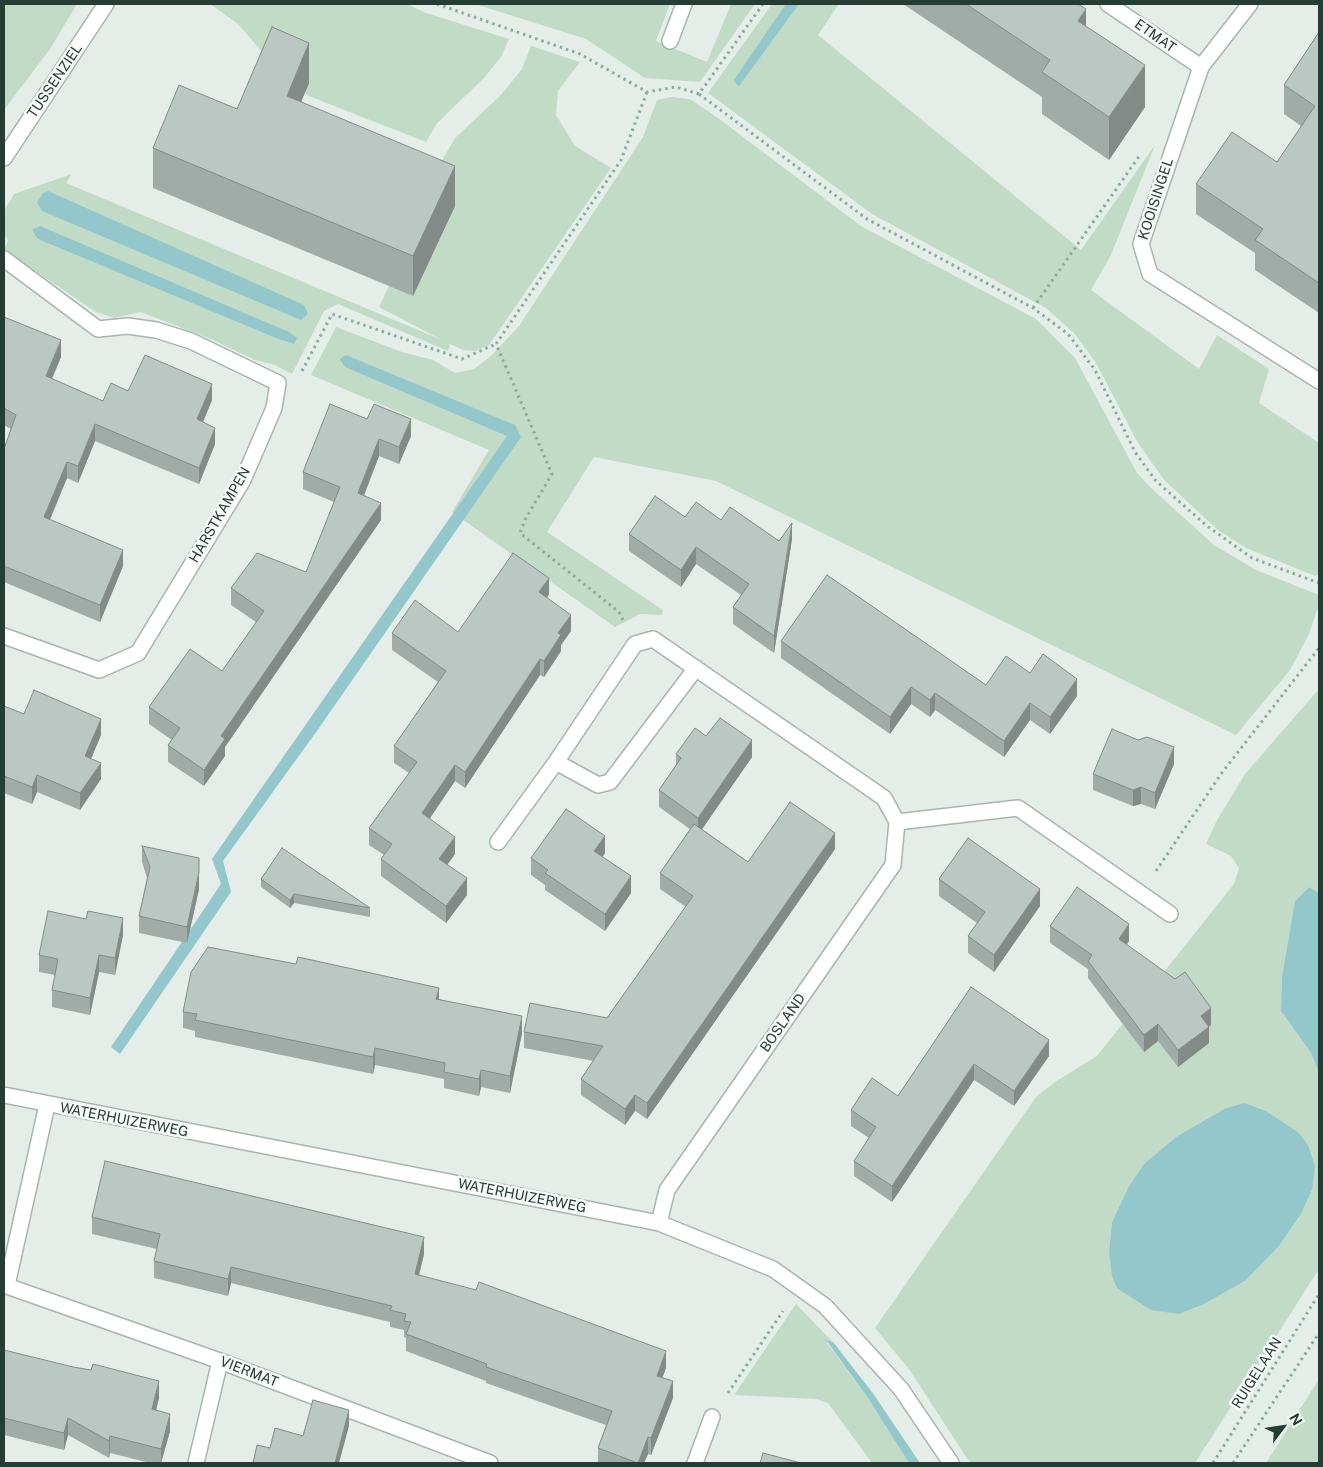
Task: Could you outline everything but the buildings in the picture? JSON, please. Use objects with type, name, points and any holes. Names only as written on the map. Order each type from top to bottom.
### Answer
[{"type":"street","name":"TUSSENZIEL","points":[[4,158],[106,4]]},
{"type":"street","points":[[670,41],[684,4]]},
{"type":"street","name":"ETMAT","points":[[1108,4],[1201,68]]},
{"type":"street","name":"KOOISINGEL","points":[[1250,4],[1201,68],[1141,244],[1150,274],[1319,381]]},
{"type":"street","points":[[4,259],[98,329],[128,326],[156,330],[191,341],[278,383]]},
{"type":"street","name":"HARSTKAMPEN","points":[[4,636],[99,670],[138,653],[243,480],[274,408],[278,383]]},
{"type":"street","points":[[498,842],[556,762],[635,644],[654,639],[884,798],[897,822],[1018,808],[1140,895],[1170,914]]},
{"type":"street","points":[[556,762],[598,785],[610,782],[696,668]]},
{"type":"street","name":"BOSLAND","points":[[659,1222],[667,1190],[893,865],[897,822]]},
{"type":"street","name":"WATERHUIZERWEG","points":[[4,1095],[48,1106],[659,1222],[773,1269],[800,1286],[825,1306],[901,1389],[951,1463]]},
{"type":"street","name":"VIERMAT","points":[[48,1106],[5,1285],[220,1361],[490,1463]]},
{"type":"street","points":[[196,1463],[220,1361]]},
{"type":"street","points":[[695,1463],[712,1417]]},
{"type":"path","points":[[437,4],[580,54],[647,92],[676,88],[700,94],[867,219],[1033,308],[1068,334],[1095,370],[1135,452],[1156,480],[1207,526],[1252,558],[1319,583]]},
{"type":"path","points":[[700,94],[763,4]]},
{"type":"path","points":[[278,383],[298,378],[332,314],[462,359],[496,344],[621,160],[647,92]]},
{"type":"path","points":[[1033,308],[1145,148]]},
{"type":"path","points":[[496,344],[552,474],[526,518],[520,533],[619,612],[635,644]]},
{"type":"path","points":[[1140,895],[1221,774],[1319,648]]},
{"type":"path","points":[[712,1417],[800,1286]]},
{"type":"path","name":"RUIGELAAN","points":[[1213,1463],[1319,1294]]},
{"type":"path","name":"RUIGELAAN","points":[[1233,1463],[1319,1333]]},
{"type":"green space","points":[[4,4],[77,4],[50,49],[4,110]]},
{"type":"green space","points":[[210,4],[407,4],[426,13],[509,39],[501,57],[484,78],[437,123],[426,142],[309,96],[265,55],[238,24]]},
{"type":"green space","points":[[475,4],[670,4],[656,41],[707,62],[731,4],[755,4],[700,82],[645,78],[586,39]]},
{"type":"green space","points":[[772,4],[839,4],[818,35],[1081,250],[1155,145],[1111,255],[1091,290],[1199,369],[1217,335],[1269,369],[1259,403],[1319,443],[1319,574],[1315,576],[1246,548],[1218,530],[1165,481],[1138,443],[1096,363],[1075,334],[1046,308],[872,214],[708,93]]},
{"type":"green space","points":[[531,46],[580,62],[558,91],[556,115],[575,146],[611,168],[489,345],[475,351],[463,350],[450,344],[448,351],[338,304],[324,311],[292,374],[275,365],[255,360],[213,340],[141,312],[114,318],[96,312],[4,250],[8,241],[4,234],[4,211],[14,194],[72,174],[66,183],[442,340],[379,307],[417,227],[436,171],[455,138],[501,95],[522,69]]},
{"type":"green space","points":[[672,97],[690,99],[718,118],[861,226],[1036,319],[1075,358],[1137,473],[1152,489],[1214,545],[1256,570],[1319,595],[1319,604],[1309,634],[1290,670],[1236,735],[716,481],[594,457],[547,532],[663,610],[662,615],[640,614],[615,627],[452,512],[489,450],[311,375],[336,327],[402,352],[433,360],[455,373],[474,369],[491,356],[519,326],[643,137],[657,100]]},
{"type":"green space","points":[[1319,689],[1319,893],[1309,887],[1295,901],[1282,976],[1281,1011],[1311,1053],[1319,1073],[1319,1269],[1195,1463],[970,1463],[909,1369],[875,1328],[1036,1097],[1055,1082],[1097,1056],[1234,884],[1239,868],[1231,856],[1206,844],[1217,820],[1245,774]],"holes":[[[1224,1109],[1266,1111],[1298,1132],[1312,1190],[1301,1214],[1279,1246],[1246,1280],[1109,1251],[1112,1222],[1129,1186],[1144,1164],[1176,1137]]]},
{"type":"green space","points":[[796,1304],[833,1342],[827,1340],[827,1343],[868,1398],[909,1463],[872,1463],[828,1403],[816,1399],[734,1395]]},
{"type":"green space","points":[[1319,1379],[1319,1463],[1266,1463]]},
{"type":"water","points":[[786,4],[799,4],[739,86],[737,85],[734,80]]},
{"type":"water","points":[[48,191],[304,305],[308,314],[301,320],[42,211],[37,203],[43,193]]},
{"type":"water","points":[[40,226],[289,332],[297,338],[294,344],[276,338],[38,239],[32,230]]},
{"type":"water","points":[[346,355],[515,425],[521,437],[319,728],[223,861],[231,892],[120,1054],[111,1047],[221,884],[212,859],[507,436],[345,367],[340,359]]},
{"type":"water","points":[[1309,887],[1319,893],[1319,1073],[1311,1053],[1281,1011],[1282,976],[1295,901]]},
{"type":"water","points":[[1244,1103],[1266,1111],[1298,1132],[1308,1145],[1315,1166],[1312,1190],[1301,1214],[1279,1246],[1246,1280],[1204,1304],[1179,1314],[1151,1310],[1117,1288],[1112,1276],[1109,1251],[1112,1222],[1129,1186],[1144,1164],[1176,1137],[1224,1109]]},
{"type":"water","points":[[826,1340],[833,1342],[872,1392],[920,1463],[909,1463],[868,1398]]}]
